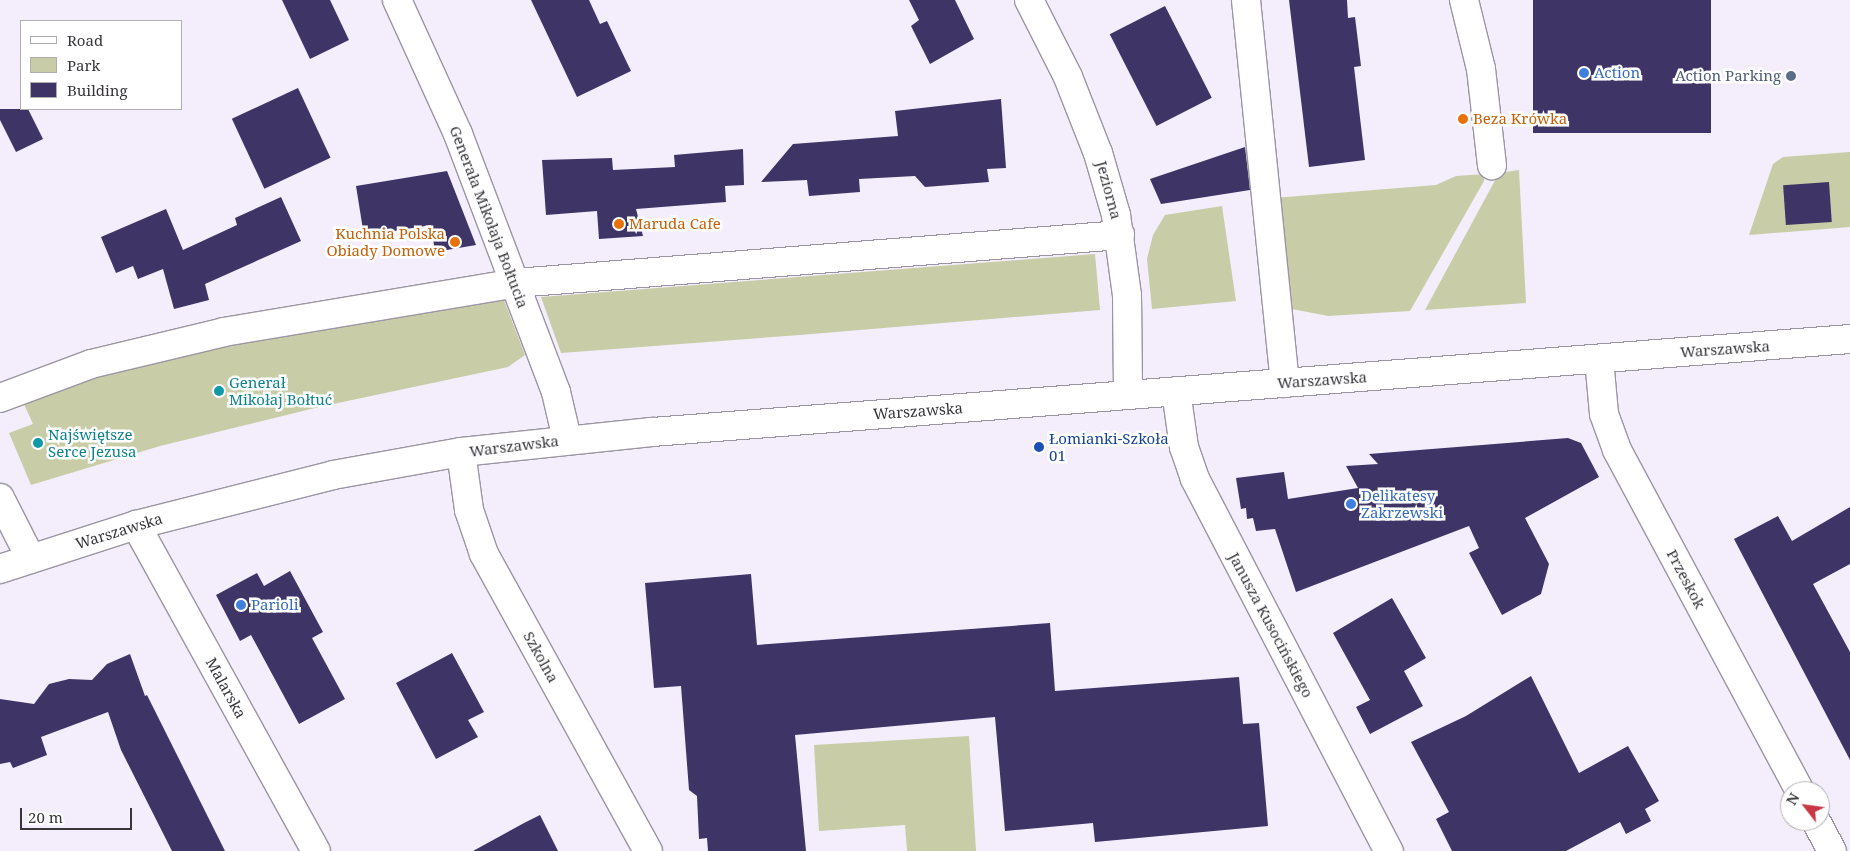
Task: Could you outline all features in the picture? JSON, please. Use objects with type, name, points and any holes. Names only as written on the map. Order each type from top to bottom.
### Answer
[{"type":"street","name":"Generała Mikołaja Bołtucia","points":[[396,0],[458,134],[556,392],[567,439]]},
{"type":"street","name":"Jeziorna","points":[[1029,0],[1068,77],[1098,153],[1120,236],[1127,295],[1128,395]]},
{"type":"street","points":[[1246,0],[1284,383]]},
{"type":"street","points":[[1464,0],[1481,70],[1492,165]]},
{"type":"street","points":[[0,398],[91,364],[224,332],[516,283],[1120,236]]},
{"type":"street","name":"Warszawska","points":[[0,569],[136,525],[333,475],[461,452],[567,439],[1850,339]]},
{"type":"street","name":"Przeskok","points":[[1599,358],[1604,414],[1617,450],[1795,781]]},
{"type":"street","name":"Janusza Kusocińskiego","points":[[1176,391],[1184,448],[1195,479],[1389,851]]},
{"type":"street","name":"Szkolna","points":[[461,452],[469,510],[484,554],[648,851]]},
{"type":"street","points":[[0,498],[31,558]]},
{"type":"street","name":"Malarska","points":[[136,525],[316,851]]},
{"type":"street","points":[[1821,831],[1832,851]]},
{"type":"green space","points":[[1850,152],[1850,227],[1749,235],[1773,164],[1783,157]]},
{"type":"green space","points":[[1519,170],[1526,303],[1425,310],[1499,173]]},
{"type":"green space","points":[[1484,174],[1484,181],[1410,311],[1328,316],[1292,309],[1280,212],[1274,198],[1436,185],[1456,176]]},
{"type":"green space","points":[[1222,206],[1236,301],[1152,309],[1147,259],[1153,235],[1165,215]]},
{"type":"green space","points":[[1095,254],[1100,310],[800,335],[561,353],[541,297]]},
{"type":"green space","points":[[504,300],[525,355],[508,367],[319,407],[160,446],[31,485],[9,433],[33,424],[23,402],[96,376],[217,345]]},
{"type":"green space","points":[[969,736],[976,851],[907,851],[905,825],[819,831],[814,745]]},
{"type":"building","points":[[282,0],[330,0],[349,40],[310,59]]},
{"type":"building","points":[[531,0],[589,0],[600,24],[607,21],[631,71],[577,97]]},
{"type":"building","points":[[909,0],[955,0],[974,39],[930,64],[911,26],[919,20]]},
{"type":"building","points":[[1289,0],[1347,0],[1348,18],[1355,17],[1361,66],[1354,67],[1365,160],[1309,167]]},
{"type":"building","points":[[1533,0],[1711,0],[1711,133],[1533,133]]},
{"type":"building","points":[[1165,6],[1212,98],[1157,126],[1110,34]]},
{"type":"building","points":[[298,88],[331,158],[264,189],[232,119]]},
{"type":"building","points":[[1001,99],[1006,168],[987,169],[989,182],[925,187],[915,176],[859,179],[860,192],[809,196],[807,180],[761,182],[793,144],[898,136],[895,111]]},
{"type":"building","points":[[0,109],[28,110],[43,139],[16,152],[0,120]]},
{"type":"building","points":[[1245,147],[1250,190],[1161,204],[1150,179]]},
{"type":"building","points":[[743,149],[744,185],[725,186],[726,202],[636,209],[643,236],[599,239],[597,211],[546,215],[542,160],[612,158],[613,170],[675,167],[674,155]]},
{"type":"building","points":[[447,171],[476,245],[435,252],[431,225],[364,236],[356,186]]},
{"type":"building","points":[[1829,182],[1832,222],[1786,225],[1783,185]]},
{"type":"building","points":[[281,197],[301,241],[205,284],[209,300],[174,309],[163,269],[138,279],[133,266],[116,273],[101,237],[166,209],[183,250],[237,225],[235,218]]},
{"type":"building","points":[[1568,438],[1581,443],[1599,477],[1525,518],[1549,564],[1541,594],[1502,615],[1469,553],[1479,548],[1469,526],[1296,592],[1275,529],[1256,531],[1253,518],[1247,519],[1246,508],[1241,509],[1236,478],[1284,472],[1288,499],[1358,488],[1346,466],[1378,464],[1369,454]]},
{"type":"building","points":[[1850,507],[1850,564],[1813,584],[1850,652],[1850,760],[1734,539],[1778,516],[1792,541]]},
{"type":"building","points":[[290,571],[323,632],[312,638],[345,699],[299,724],[251,635],[240,641],[216,595],[257,573],[264,586]]},
{"type":"building","points":[[751,574],[757,645],[1050,623],[1055,691],[1239,677],[1243,724],[1259,723],[1268,826],[1095,842],[1093,823],[1005,831],[995,717],[795,735],[806,851],[708,851],[707,838],[699,839],[697,796],[689,790],[681,686],[654,688],[645,583]]},
{"type":"building","points":[[1392,598],[1426,658],[1404,671],[1423,706],[1370,734],[1356,707],[1370,700],[1333,633]]},
{"type":"building","points":[[452,653],[484,712],[468,720],[478,737],[436,759],[396,683]]},
{"type":"building","points":[[130,654],[145,696],[147,695],[225,851],[172,851],[121,750],[108,712],[41,737],[47,755],[13,768],[10,762],[0,764],[0,699],[34,704],[49,684],[69,679],[92,680],[107,664]]},
{"type":"building","points":[[1531,676],[1579,773],[1628,746],[1659,801],[1645,809],[1651,821],[1626,834],[1620,822],[1566,851],[1452,851],[1436,819],[1449,812],[1411,742],[1466,716]]},
{"type":"building","points":[[540,815],[558,851],[473,851],[526,822]]},
{"type":"place","name":"Action","points":[[1584,73]]},
{"type":"place","name":"Action Parking","points":[[1791,76]]},
{"type":"place","name":"Beza Krówka","points":[[1463,119]]},
{"type":"place","name":"Maruda Cafe","points":[[619,224]]},
{"type":"place","name":"Kuchnia Polska Obiady Domowe","points":[[455,242]]},
{"type":"place","name":"Generał Mikołaj Bołtuć","points":[[219,391]]},
{"type":"place","name":"Najświętsze Serce Jezusa","points":[[38,443]]},
{"type":"place","name":"Łomianki-Szkoła 01","points":[[1039,447]]},
{"type":"place","name":"Delikatesy Zakrzewski","points":[[1351,504]]},
{"type":"place","name":"Parioli","points":[[241,605]]}]
